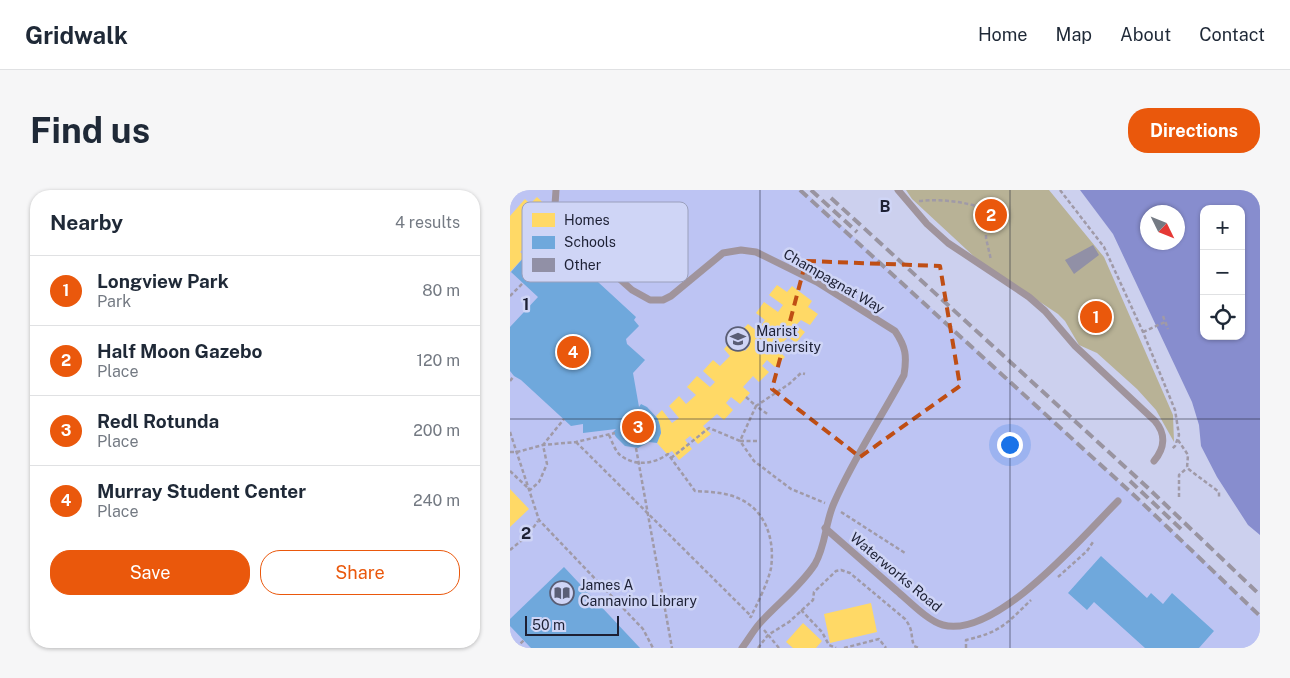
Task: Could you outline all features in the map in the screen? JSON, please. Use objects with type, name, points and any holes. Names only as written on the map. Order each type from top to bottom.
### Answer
[{"type":"lane","points":[[898,190],[927,224],[948,243],[1029,297],[1045,311],[1075,346],[1155,421],[1161,429],[1163,438],[1161,452],[1154,461]]},
{"type":"lane","name":"Champagnat Way","points":[[688,282],[723,253],[741,250],[756,252],[817,282],[895,331],[902,341],[906,358],[904,375],[842,485],[832,506],[825,528]]},
{"type":"lane","name":"Champagnat Way","points":[[623,282],[632,290],[650,300],[663,300],[688,282]]},
{"type":"lane","name":"Waterworks Road","points":[[825,528],[922,612],[941,625],[957,627],[974,623],[997,612],[1017,597],[1067,555],[1118,501]]},
{"type":"lane","points":[[742,648],[759,624],[814,565],[824,545],[825,528]]},
{"type":"path","points":[[1060,190],[1104,246],[1143,332],[1175,410],[1179,435],[1175,446],[1169,452]]},
{"type":"path","points":[[907,202],[931,200],[962,201],[980,207],[986,220],[986,238],[995,275]]},
{"type":"path","points":[[510,296],[523,283]]},
{"type":"path","points":[[1162,316],[1168,329]]},
{"type":"path","points":[[1143,332],[1165,322]]},
{"type":"path","points":[[740,441],[756,406],[789,384],[801,373],[805,374]]},
{"type":"path","points":[[510,381],[514,376]]},
{"type":"path","points":[[746,398],[769,415]]},
{"type":"path","points":[[543,445],[564,419]]},
{"type":"path","points":[[671,458],[709,428],[740,441],[757,441]]},
{"type":"path","points":[[510,432],[539,520],[643,629],[653,648]]},
{"type":"path","points":[[510,452],[543,445],[576,442],[615,433]]},
{"type":"path","points":[[609,435],[620,455],[638,464],[658,460],[668,454],[694,491],[720,493],[739,498],[754,506],[767,524],[771,544],[771,569],[746,625]]},
{"type":"path","points":[[1178,440],[1188,455],[1187,468],[1179,475],[1179,498]]},
{"type":"path","points":[[740,441],[754,461],[792,489],[832,506],[905,553]]},
{"type":"path","points":[[576,442],[759,624],[779,648]]},
{"type":"path","points":[[530,490],[539,482],[547,464],[543,445]]},
{"type":"path","points":[[636,448],[672,648]]},
{"type":"path","points":[[1187,468],[1219,492],[1219,498]]},
{"type":"path","points":[[510,471],[530,490]]},
{"type":"path","points":[[510,550],[528,534],[539,520]]},
{"type":"path","points":[[758,648],[768,635],[789,622],[812,600],[814,592],[836,571],[841,570],[850,573],[905,619],[912,628],[914,647],[919,648]]},
{"type":"path","points":[[801,610],[822,632],[829,645],[836,648]]},
{"type":"path","points":[[844,648],[879,639],[886,648]]},
{"type":"path","points":[[516,648],[524,640]]},
{"type":"highlighted area","points":[[806,261],[940,266],[960,386],[860,457],[772,389]]},
{"type":"shaded area","name":"Marist University","points":[[510,190],[803,190],[1198,554],[1260,616],[1260,648],[510,648]]},
{"type":"shaded area","points":[[906,190],[1049,190],[1104,257],[1173,415],[1174,442],[1156,410],[1137,389],[1097,353],[1079,345],[1065,321],[1058,314],[980,262],[912,199]]},
{"type":"shaded area","points":[[1080,190],[1260,190],[1260,535],[1248,525],[1217,477],[1201,446],[1199,425],[1192,402],[1113,234]]},
{"type":"building: Homes","points":[[537,197],[542,202],[532,202]]},
{"type":"building: Homes","points":[[522,202],[522,250],[520,252],[522,259],[510,272],[510,216]]},
{"type":"building: Homes","points":[[777,285],[787,292],[792,286],[812,301],[808,307],[818,314],[810,325],[801,320],[796,325],[805,332],[796,343],[788,337],[777,349],[785,357],[775,367],[767,360],[762,366],[769,372],[759,382],[753,376],[743,387],[750,393],[740,404],[731,397],[726,403],[733,410],[724,420],[717,414],[703,426],[711,434],[698,444],[690,436],[685,440],[692,449],[679,460],[672,451],[667,454],[657,443],[661,433],[656,416],[662,410],[672,423],[679,418],[669,406],[679,396],[686,404],[696,395],[687,387],[697,376],[710,387],[715,382],[703,371],[713,360],[720,366],[730,356],[724,349],[732,340],[745,351],[750,345],[738,334],[748,324],[757,331],[765,320],[756,313],[764,302],[778,312],[783,305],[769,295]]},
{"type":"building: Homes","points":[[510,489],[529,509],[510,527]]},
{"type":"building: Homes","points":[[871,603],[877,632],[830,643],[824,614]]},
{"type":"building: Homes","points":[[803,623],[822,641],[816,648],[793,648],[786,642]]},
{"type":"building: Schools","points":[[522,259],[522,282],[598,282],[636,317],[634,320],[639,326],[626,339],[627,344],[645,360],[633,373],[639,407],[641,404],[647,407],[658,419],[661,433],[657,443],[649,442],[638,448],[625,446],[613,432],[616,429],[583,433],[583,424],[571,426],[521,380],[514,376],[510,371],[510,327],[538,297],[511,272]]},
{"type":"building: Schools","points":[[1101,556],[1147,598],[1151,593],[1163,604],[1172,593],[1214,631],[1199,648],[1145,648],[1094,602],[1087,610],[1068,593]]},
{"type":"building: Schools","name":"James A Cannavino Library","points":[[564,567],[640,648],[531,648],[510,626],[510,619]]},
{"type":"building: Other","points":[[978,203],[995,208],[1000,219],[997,221],[998,229],[987,229],[987,218],[983,213],[974,211]]},
{"type":"building: Other","points":[[1093,245],[1099,255],[1074,274],[1065,260]]},
{"type":"railway","points":[[800,190],[1137,498],[1260,616]]},
{"type":"railway","points":[[811,190],[857,232]]},
{"type":"railway","points":[[831,198],[1147,487],[1260,595]]},
{"type":"railway","points":[[1130,481],[1181,529]]},
{"type":"place","name":"Half Moon Gazebo","points":[[991,215]]},
{"type":"place","name":"Longview Park","points":[[1096,317]]},
{"type":"place","name":"Marist University","points":[[738,339]]},
{"type":"place","name":"Murray Student Center","points":[[573,352]]},
{"type":"place","name":"Redl Rotunda","points":[[638,427]]},
{"type":"place","name":"James A Cannavino Library","points":[[562,593]]}]
